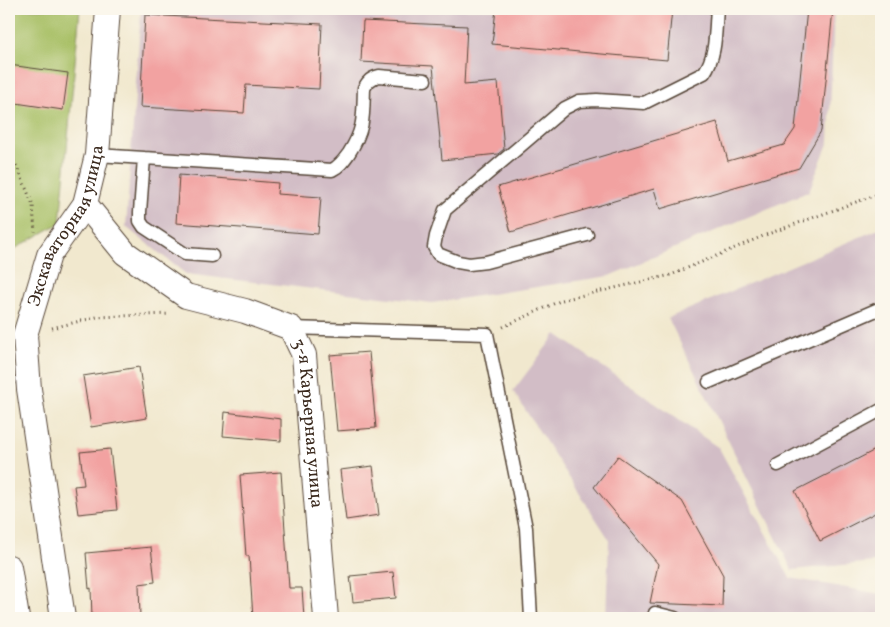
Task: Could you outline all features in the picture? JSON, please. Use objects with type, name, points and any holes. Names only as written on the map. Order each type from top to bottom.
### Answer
[{"type":"street","name":"Экскаваторная улица","points":[[63,618],[29,390],[25,335],[49,255],[85,204],[97,155],[108,9]]},
{"type":"street","name":"3-я Карьерная улица","points":[[85,204],[125,253],[186,296],[245,311],[291,328],[304,355],[326,618]]},
{"type":"street","points":[[9,567],[17,618]]},
{"type":"lane","points":[[587,235],[486,262],[469,264],[438,254],[434,247],[445,210],[565,108],[580,101],[597,100],[644,104],[704,73],[710,64],[713,52],[717,9]]},
{"type":"lane","points":[[97,155],[332,170],[338,167],[345,159],[359,138],[362,130],[364,88],[367,82],[378,76],[425,80]]},
{"type":"lane","points":[[144,158],[140,212],[140,221],[144,227],[185,254],[212,256]]},
{"type":"lane","points":[[709,382],[881,308]]},
{"type":"lane","points":[[291,328],[486,334],[526,528],[531,618]]},
{"type":"lane","points":[[778,465],[881,410]]},
{"type":"lane","points":[[654,618],[655,613],[675,618]]},
{"type":"path","points":[[486,334],[562,300],[671,275],[768,234],[881,193]]},
{"type":"path","points":[[25,335],[97,317],[176,314]]},
{"type":"shaded area","points":[[141,9],[834,9],[829,141],[809,191],[609,276],[432,303],[186,274],[126,227]]},
{"type":"shaded area","points":[[881,228],[881,557],[874,562],[792,570],[668,318]]},
{"type":"shaded area","points":[[556,334],[719,448],[790,578],[881,594],[881,618],[606,618],[609,539],[513,391]]},
{"type":"green space","points":[[9,9],[80,9],[60,223],[9,252]]},
{"type":"building","points":[[496,9],[672,9],[667,60],[492,44]]},
{"type":"building","points":[[807,9],[833,9],[821,131],[799,168],[660,209],[654,189],[511,232],[498,187],[717,122],[728,161],[784,145],[795,129]]},
{"type":"building","points":[[145,15],[322,24],[319,89],[246,85],[244,113],[140,107]]},
{"type":"building","points":[[363,21],[467,26],[464,85],[498,82],[504,149],[498,154],[442,160],[433,66],[361,62]]},
{"type":"building","points":[[9,65],[68,73],[63,110],[9,102]]},
{"type":"building","points":[[179,175],[278,183],[277,194],[321,197],[318,234],[176,223]]},
{"type":"building","points":[[369,352],[376,428],[337,431],[330,355]]},
{"type":"building","points":[[139,367],[147,418],[91,427],[83,376]]},
{"type":"building","points":[[225,412],[281,419],[281,441],[223,436]]},
{"type":"building","points":[[881,447],[881,510],[820,541],[795,491]]},
{"type":"building","points":[[110,449],[117,510],[78,514],[74,486],[84,485],[80,452]]},
{"type":"building","points":[[618,456],[682,501],[723,575],[722,606],[650,603],[658,564],[594,487]]},
{"type":"building","points":[[373,466],[379,515],[346,520],[340,470]]},
{"type":"building","points":[[281,472],[289,588],[302,588],[304,618],[253,618],[249,556],[246,556],[240,475]]},
{"type":"building","points":[[151,547],[155,582],[139,584],[140,618],[92,618],[91,588],[89,589],[86,553]]},
{"type":"building","points":[[393,572],[396,598],[353,602],[350,576]]}]
